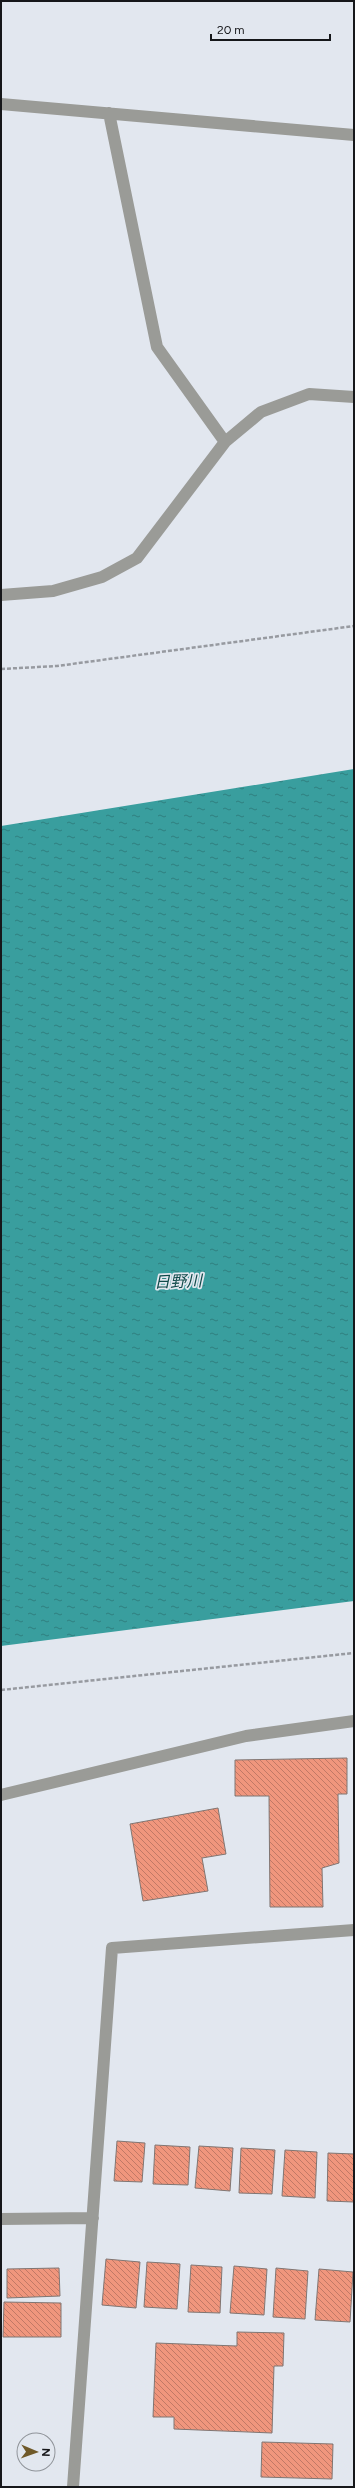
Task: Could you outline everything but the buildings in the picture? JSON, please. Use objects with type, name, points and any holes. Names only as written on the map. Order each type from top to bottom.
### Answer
[{"type":"street","points":[[1,104],[354,135]]},
{"type":"street","points":[[110,113],[157,347],[225,442]]},
{"type":"street","points":[[1,595],[53,591],[102,578],[138,558],[225,442],[261,412],[309,394],[354,397]]},
{"type":"street","points":[[1,1795],[246,1736],[354,1721]]},
{"type":"street","points":[[73,2487],[112,1948],[354,1930]]},
{"type":"street","points":[[1,2218],[93,2218]]},
{"type":"path","points":[[1,669],[57,666],[354,626]]},
{"type":"path","points":[[1,1690],[354,1653]]},
{"type":"water","name":"日野川","points":[[354,769],[354,1601],[1,1646],[1,826]]}]
